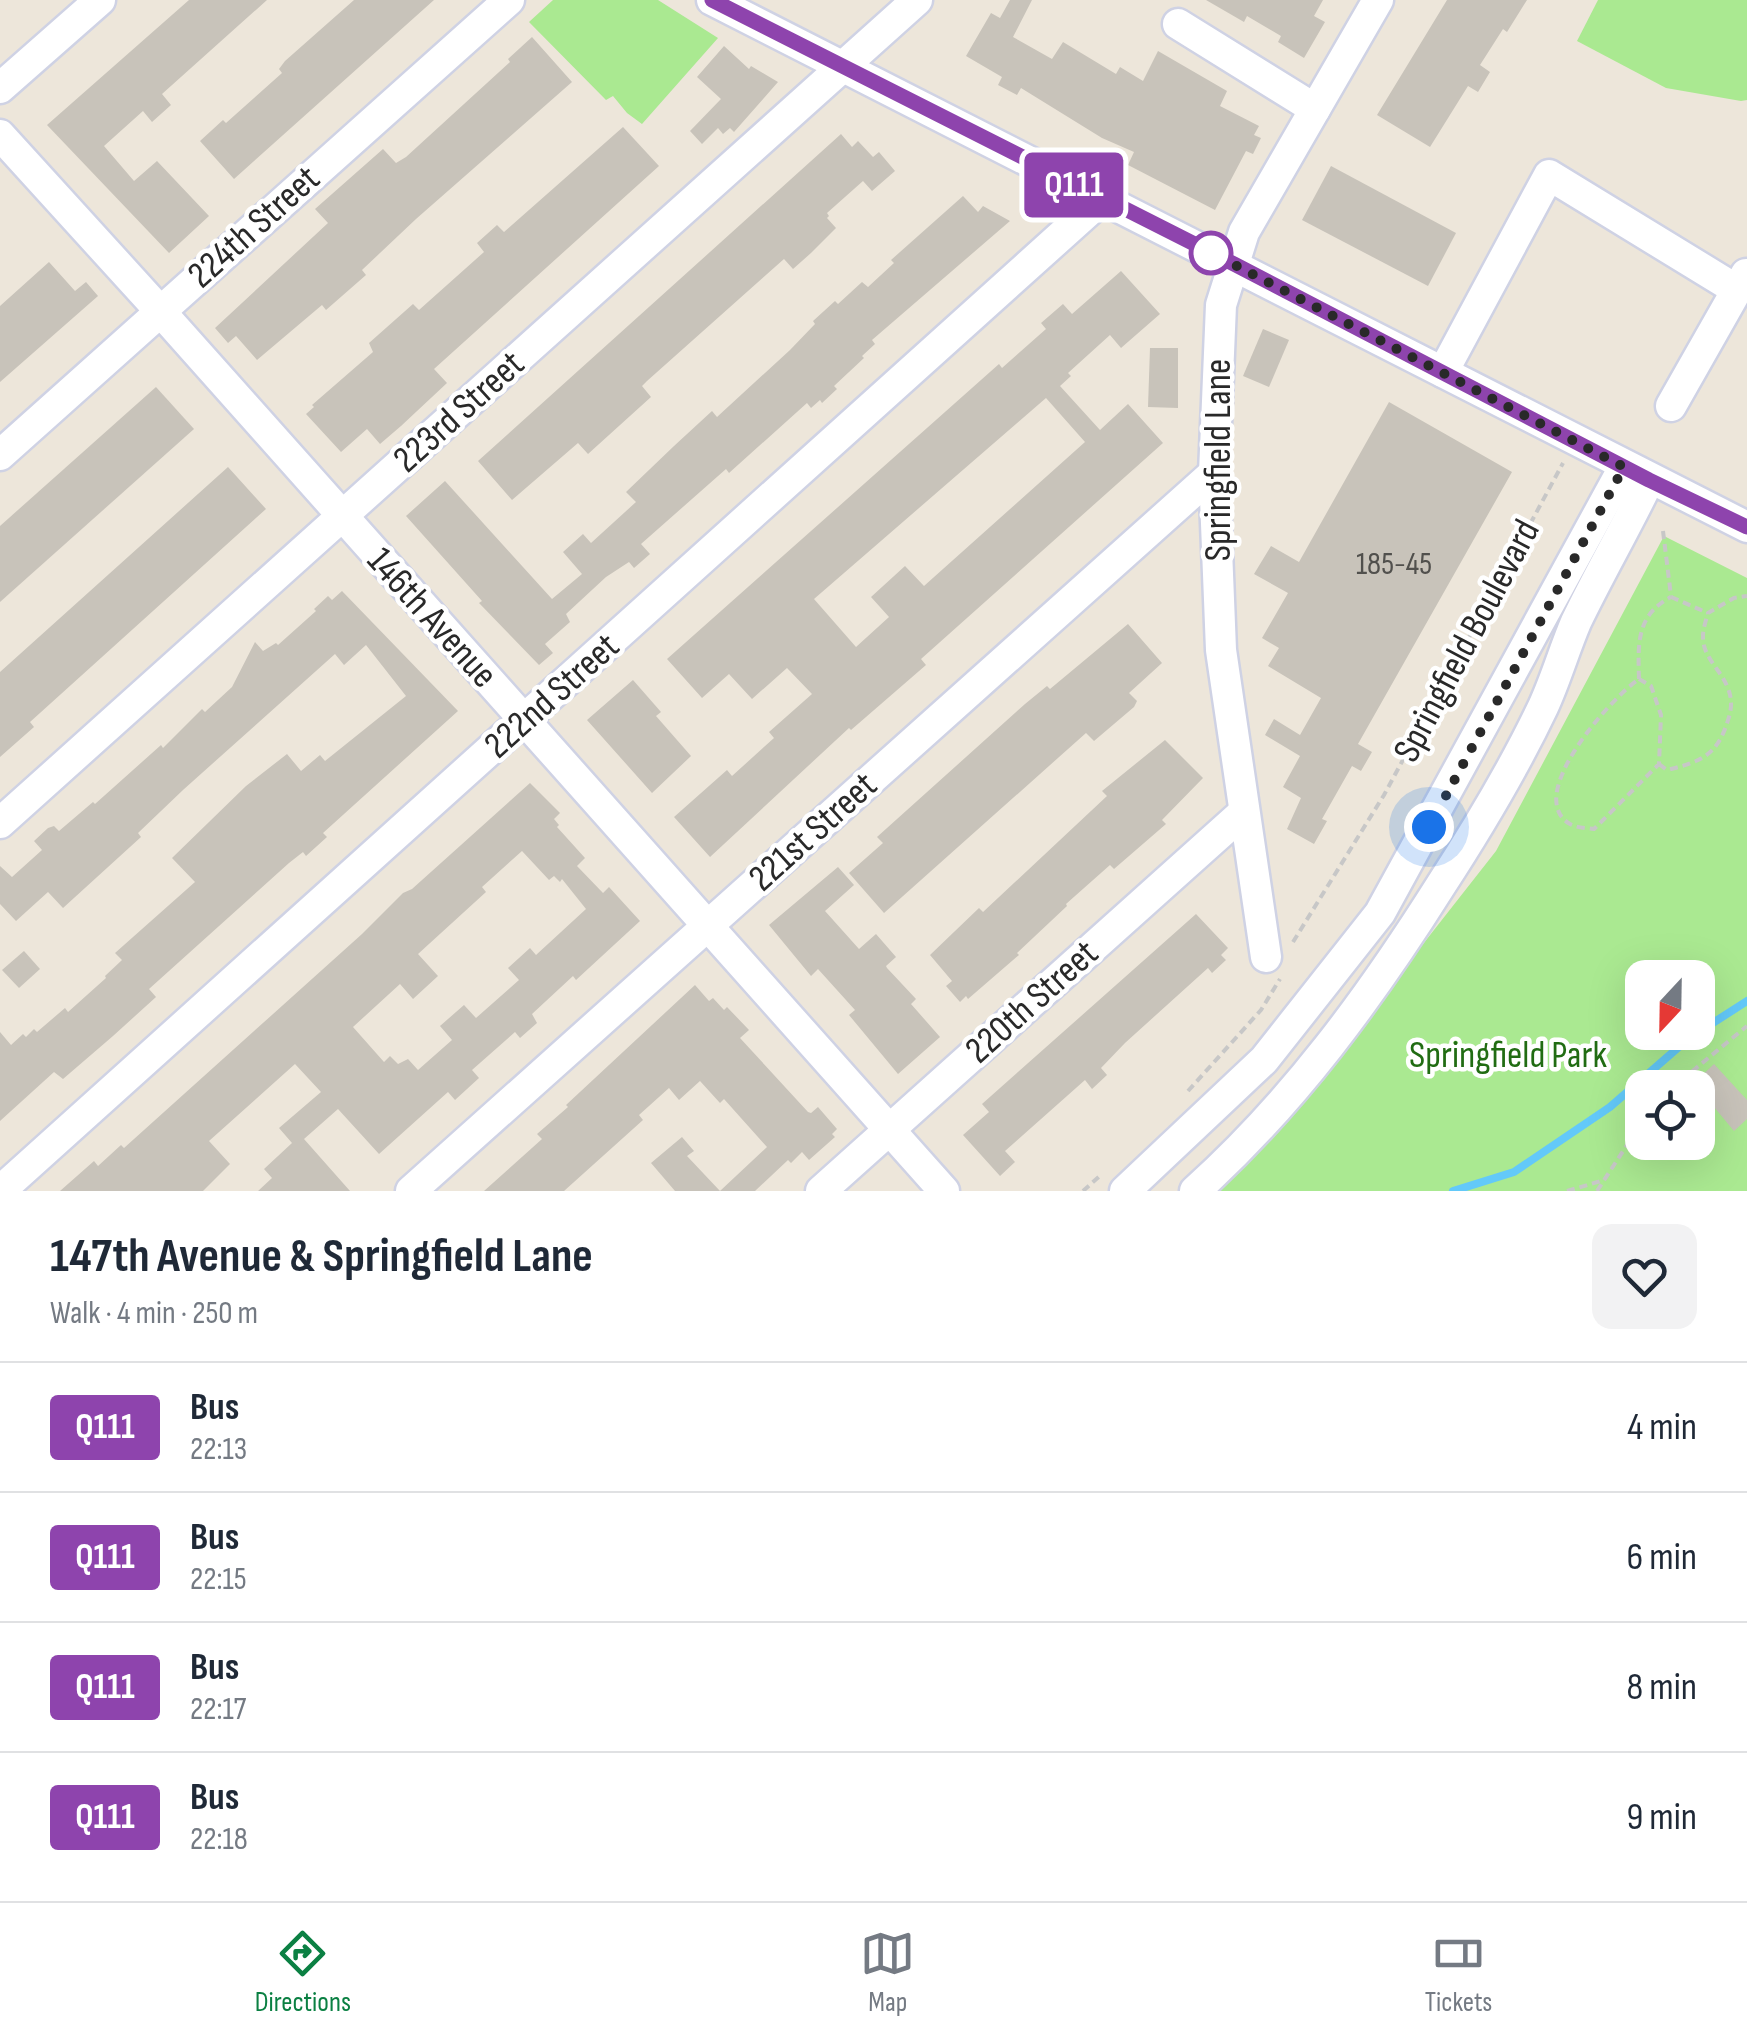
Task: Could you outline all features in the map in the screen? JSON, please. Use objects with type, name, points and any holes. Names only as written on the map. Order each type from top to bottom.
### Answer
[{"type":"street","points":[[0,88],[100,0]]},
{"type":"street","name":"224th Street","points":[[0,454],[509,0]]},
{"type":"street","points":[[712,0],[1747,528]]},
{"type":"street","name":"223rd Street","points":[[0,823],[918,0]]},
{"type":"street","name":"Springfield Lane","points":[[1279,961],[1244,812],[1221,650],[1214,473],[1222,298],[1244,232],[1378,0]]},
{"type":"street","points":[[1178,24],[1315,109]]},
{"type":"street","name":"146th Avenue","points":[[0,135],[944,1191]]},
{"type":"street","points":[[1443,372],[1548,175],[1742,281],[1671,406]]},
{"type":"street","name":"222nd Street","points":[[0,1191],[1102,199]]},
{"type":"street","name":"221st Street","points":[[411,1191],[1214,473]]},
{"type":"street","points":[[1195,1191],[1234,1156],[1356,1012],[1476,829],[1543,707],[1636,474]]},
{"type":"street","name":"Springfield Boulevard","points":[[1116,1181],[1264,1060],[1380,912],[1636,474]]},
{"type":"street","name":"220th Street","points":[[821,1191],[1244,812]]},
{"type":"path","name":"Springfield Boulevard","points":[[1184,1095],[1260,1010],[1279,961],[1384,795],[1561,468]]},
{"type":"path","points":[[1663,532],[1672,597]]},
{"type":"path","points":[[1658,764],[1666,770],[1701,760],[1716,749],[1732,706],[1729,689],[1708,656],[1702,638],[1708,612],[1734,598],[1747,596]]},
{"type":"path","points":[[1672,597],[1708,612]]},
{"type":"path","points":[[1638,679],[1638,636],[1659,604],[1672,597]]},
{"type":"path","points":[[1638,679],[1651,686],[1660,715],[1658,764],[1594,829],[1572,826],[1564,818],[1558,784],[1583,736],[1638,679]]},
{"type":"path","points":[[1694,1070],[1747,1026]]},
{"type":"path","points":[[1597,1191],[1625,1147]]},
{"type":"path","points":[[1083,1191],[1116,1181]]},
{"type":"path","points":[[1567,1191],[1602,1181]]},
{"type":"green space","points":[[553,0],[658,0],[718,38],[642,124],[613,96],[606,100],[529,22]]},
{"type":"green space","points":[[1598,0],[1747,0],[1747,100],[1666,88],[1577,41]]},
{"type":"green space","name":"Springfield Park","points":[[1664,536],[1747,578],[1747,1191],[1212,1191],[1288,1116],[1496,851]]},
{"type":"building","points":[[189,0],[267,0],[162,94],[171,105],[152,122],[143,111],[104,146],[134,181],[157,161],[209,216],[169,253],[47,125]]},
{"type":"building","points":[[354,0],[434,0],[234,179],[200,141],[282,73],[279,69],[285,61]]},
{"type":"building","points":[[1010,0],[1032,0],[1013,37],[1052,59],[1063,42],[1116,74],[1120,67],[1143,81],[1158,51],[1227,91],[1220,106],[1259,126],[1254,135],[1261,138],[1253,154],[1246,151],[1215,210],[1128,165],[1134,152],[1102,138],[1021,88],[1017,95],[998,85],[1002,77],[966,56],[991,13],[1000,18]]},
{"type":"building","points":[[1206,0],[1323,0],[1314,16],[1325,22],[1304,58],[1278,42],[1281,36],[1247,16],[1244,22]]},
{"type":"building","points":[[1447,0],[1527,0],[1480,65],[1490,72],[1478,92],[1468,86],[1430,147],[1377,115]]},
{"type":"building","points":[[532,37],[572,82],[416,219],[362,270],[366,275],[326,310],[322,305],[257,360],[236,336],[228,343],[215,328],[328,223],[315,209],[383,149],[396,163],[406,157]]},
{"type":"building","points":[[724,46],[749,69],[751,66],[778,82],[734,132],[730,128],[723,134],[718,128],[702,144],[690,131],[721,99],[697,77]]},
{"type":"building","points":[[623,127],[659,166],[434,369],[447,383],[401,426],[380,444],[367,429],[341,452],[306,414],[312,405],[373,352],[369,343],[413,304],[419,310],[484,252],[477,243],[497,225],[504,232]]},
{"type":"building","points":[[841,134],[852,147],[858,141],[873,157],[879,152],[895,171],[872,191],[863,181],[827,213],[836,228],[793,269],[784,259],[647,381],[642,386],[651,397],[588,454],[578,443],[512,500],[478,461]]},
{"type":"building","points":[[1331,166],[1456,233],[1428,286],[1302,220]]},
{"type":"building","points":[[963,196],[978,212],[983,206],[1010,221],[872,340],[875,344],[864,358],[822,403],[820,400],[811,408],[807,403],[729,473],[726,469],[641,544],[650,554],[634,568],[629,562],[606,577],[566,614],[570,622],[545,644],[553,653],[539,665],[479,603],[482,601],[406,516],[445,481],[552,599],[582,574],[563,552],[583,534],[591,543],[636,502],[626,492],[674,446],[712,411],[717,417],[790,350],[835,301],[838,304],[862,282],[868,287],[894,263],[891,260]]},
{"type":"building","points":[[49,262],[75,291],[86,282],[98,296],[0,382],[0,306]]},
{"type":"building","points":[[1121,271],[1160,314],[1121,348],[1110,335],[1068,373],[1071,376],[1060,386],[1100,430],[1128,404],[1163,443],[921,659],[926,665],[849,728],[710,857],[674,817],[727,770],[732,776],[774,738],[769,732],[812,694],[787,668],[752,699],[729,674],[702,698],[667,659],[999,364],[1002,368],[1046,329],[1041,323],[1063,304],[1072,314]],"holes":[[[1046,398],[1085,442],[924,586],[905,566],[871,597],[889,617],[856,647],[814,599]]]},
{"type":"building","points":[[1263,329],[1289,340],[1269,387],[1243,376]]},
{"type":"building","points":[[1150,348],[1178,348],[1178,408],[1148,407]]},
{"type":"building","points":[[156,387],[194,429],[0,602],[0,526]]},
{"type":"building","points":[[1389,402],[1512,472],[1358,744],[1372,752],[1361,771],[1352,766],[1322,819],[1327,821],[1314,844],[1287,829],[1301,798],[1283,787],[1300,756],[1265,735],[1274,719],[1300,735],[1321,698],[1268,666],[1279,648],[1262,638],[1288,593],[1254,574],[1271,546],[1299,562]]},
{"type":"building","points":[[228,467],[266,509],[30,722],[34,727],[0,757],[0,672]]},
{"type":"building","points":[[342,591],[458,711],[323,833],[327,837],[306,856],[303,852],[289,863],[149,989],[156,997],[113,1036],[63,1079],[54,1072],[0,1121],[0,1032],[11,1045],[23,1034],[26,1037],[34,1029],[37,1032],[65,1008],[68,1012],[106,978],[122,960],[115,953],[195,882],[172,858],[246,786],[287,754],[301,771],[320,755],[325,761],[406,696],[366,645],[344,665],[335,654],[183,790],[138,833],[141,837],[63,908],[48,892],[16,921],[0,904],[0,866],[12,877],[42,850],[34,841],[48,828],[54,826],[59,831],[95,804],[232,687],[255,642],[263,651],[278,645],[328,596],[332,600]]},
{"type":"building","points":[[1128,624],[1162,663],[1129,693],[1137,701],[1134,707],[1094,741],[1086,733],[884,913],[849,873],[883,843],[877,837],[1025,704],[1047,686],[1050,689]]},
{"type":"building","points":[[633,680],[661,712],[656,716],[691,756],[652,793],[587,720]]},
{"type":"building","points":[[1165,740],[1203,778],[1162,820],[1166,824],[1114,869],[1110,865],[1066,904],[1019,955],[960,1002],[946,986],[952,981],[930,955],[979,908],[983,912],[1107,796],[1102,791]]},
{"type":"building","points":[[530,783],[560,813],[554,819],[557,827],[585,858],[577,866],[603,893],[609,887],[640,921],[532,1014],[537,1023],[520,1038],[515,1032],[472,1070],[479,1078],[455,1100],[448,1092],[379,1154],[338,1109],[304,1139],[350,1191],[258,1191],[272,1178],[264,1169],[292,1143],[279,1128],[321,1092],[295,1064],[209,1141],[230,1164],[203,1191],[60,1191],[94,1161],[98,1166],[121,1145],[124,1148],[403,893]],"holes":[[[522,851],[549,880],[554,876],[560,882],[562,879],[586,909],[536,955],[530,948],[508,968],[519,980],[476,1018],[464,1005],[440,1026],[452,1040],[418,1070],[408,1059],[398,1064],[390,1056],[384,1062],[353,1027],[400,984],[413,999],[438,976],[418,954],[486,892],[482,887]]]},
{"type":"building","points":[[838,867],[854,885],[825,911],[859,949],[876,934],[896,957],[887,968],[916,999],[911,1004],[940,1037],[898,1074],[849,1015],[855,1010],[818,969],[811,976],[769,925]]},
{"type":"building","points":[[1196,914],[1228,948],[1221,955],[1226,960],[1212,973],[1208,968],[1125,1043],[1101,1068],[1107,1075],[1092,1089],[1085,1080],[1005,1151],[1015,1162],[1000,1176],[963,1135],[989,1112],[982,1104]]},
{"type":"building","points":[[24,951],[40,969],[19,988],[2,970]]},
{"type":"building","points":[[695,985],[709,1001],[713,998],[724,1010],[727,1007],[749,1030],[740,1038],[808,1112],[818,1107],[837,1129],[832,1134],[835,1137],[809,1160],[802,1152],[791,1163],[788,1160],[755,1191],[720,1191],[767,1147],[724,1099],[720,1103],[700,1081],[679,1100],[669,1088],[639,1115],[643,1120],[564,1191],[484,1191],[542,1139],[537,1134],[566,1105]]},
{"type":"building","points":[[1714,1064],[1747,1100],[1747,1119],[1734,1131],[1715,1108],[1715,1070],[1708,1070]]},
{"type":"building","points":[[682,1137],[694,1151],[687,1156],[720,1191],[675,1191],[651,1163]]},
{"type":"waterway","points":[[1453,1191],[1514,1172],[1610,1107],[1688,1039],[1747,1001]]},
{"type":"bus line","name":"Q111","points":[[712,0],[1747,527]]},
{"type":"route","points":[[1211,253],[1208,251],[1624,467],[1429,827]]}]
